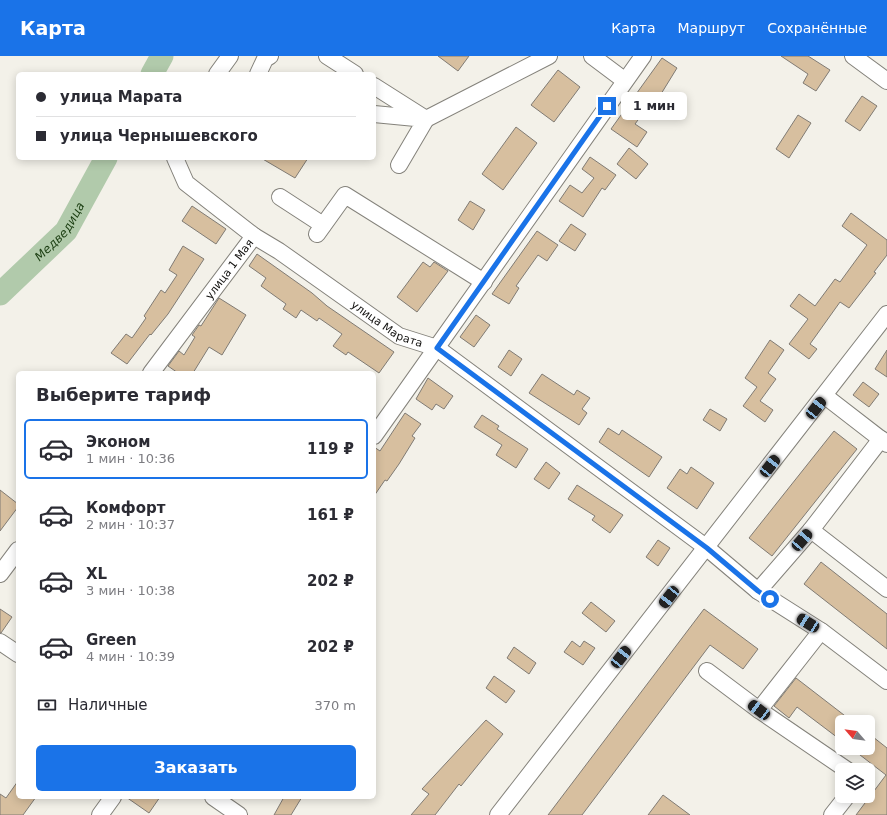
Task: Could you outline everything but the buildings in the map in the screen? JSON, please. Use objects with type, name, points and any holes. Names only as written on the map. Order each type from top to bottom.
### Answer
[{"type":"street","points":[[218,72],[230,56]]},
{"type":"street","points":[[259,72],[265,59],[270,56]]},
{"type":"street","points":[[327,56],[352,72]]},
{"type":"street","points":[[399,165],[426,120],[549,56]]},
{"type":"street","points":[[592,56],[624,80]]},
{"type":"street","points":[[376,433],[484,282],[624,80],[643,56]]},
{"type":"street","points":[[853,56],[887,81]]},
{"type":"street","points":[[376,87],[426,120]]},
{"type":"street","points":[[376,114],[426,120]]},
{"type":"street","name":"улица 1 Мая","points":[[153,371],[254,236],[186,182],[176,160]]},
{"type":"street","points":[[280,197],[320,229],[345,195],[484,282]]},
{"type":"street","name":"улица Марата","points":[[254,236],[279,250],[399,336],[437,348],[707,548],[758,591],[821,631],[887,681]]},
{"type":"street","points":[[498,815],[707,548],[887,314]]},
{"type":"street","points":[[758,591],[884,442],[825,396]]},
{"type":"street","points":[[811,530],[887,589]]},
{"type":"street","points":[[0,574],[16,553]]},
{"type":"street","points":[[759,710],[821,631]]},
{"type":"street","points":[[0,642],[16,653]]},
{"type":"street","points":[[707,671],[759,710],[837,763]]},
{"type":"street","points":[[100,815],[112,799]]},
{"type":"street","points":[[216,799],[239,815]]},
{"type":"street","points":[[832,815],[841,803]]},
{"type":"waterway","name":"Медведица","points":[[153,72],[162,56]]},
{"type":"waterway","name":"Медведица","points":[[0,294],[66,231],[105,160]]},
{"type":"route","points":[[607,106],[437,348],[707,548],[758,591],[770,599]]}]
